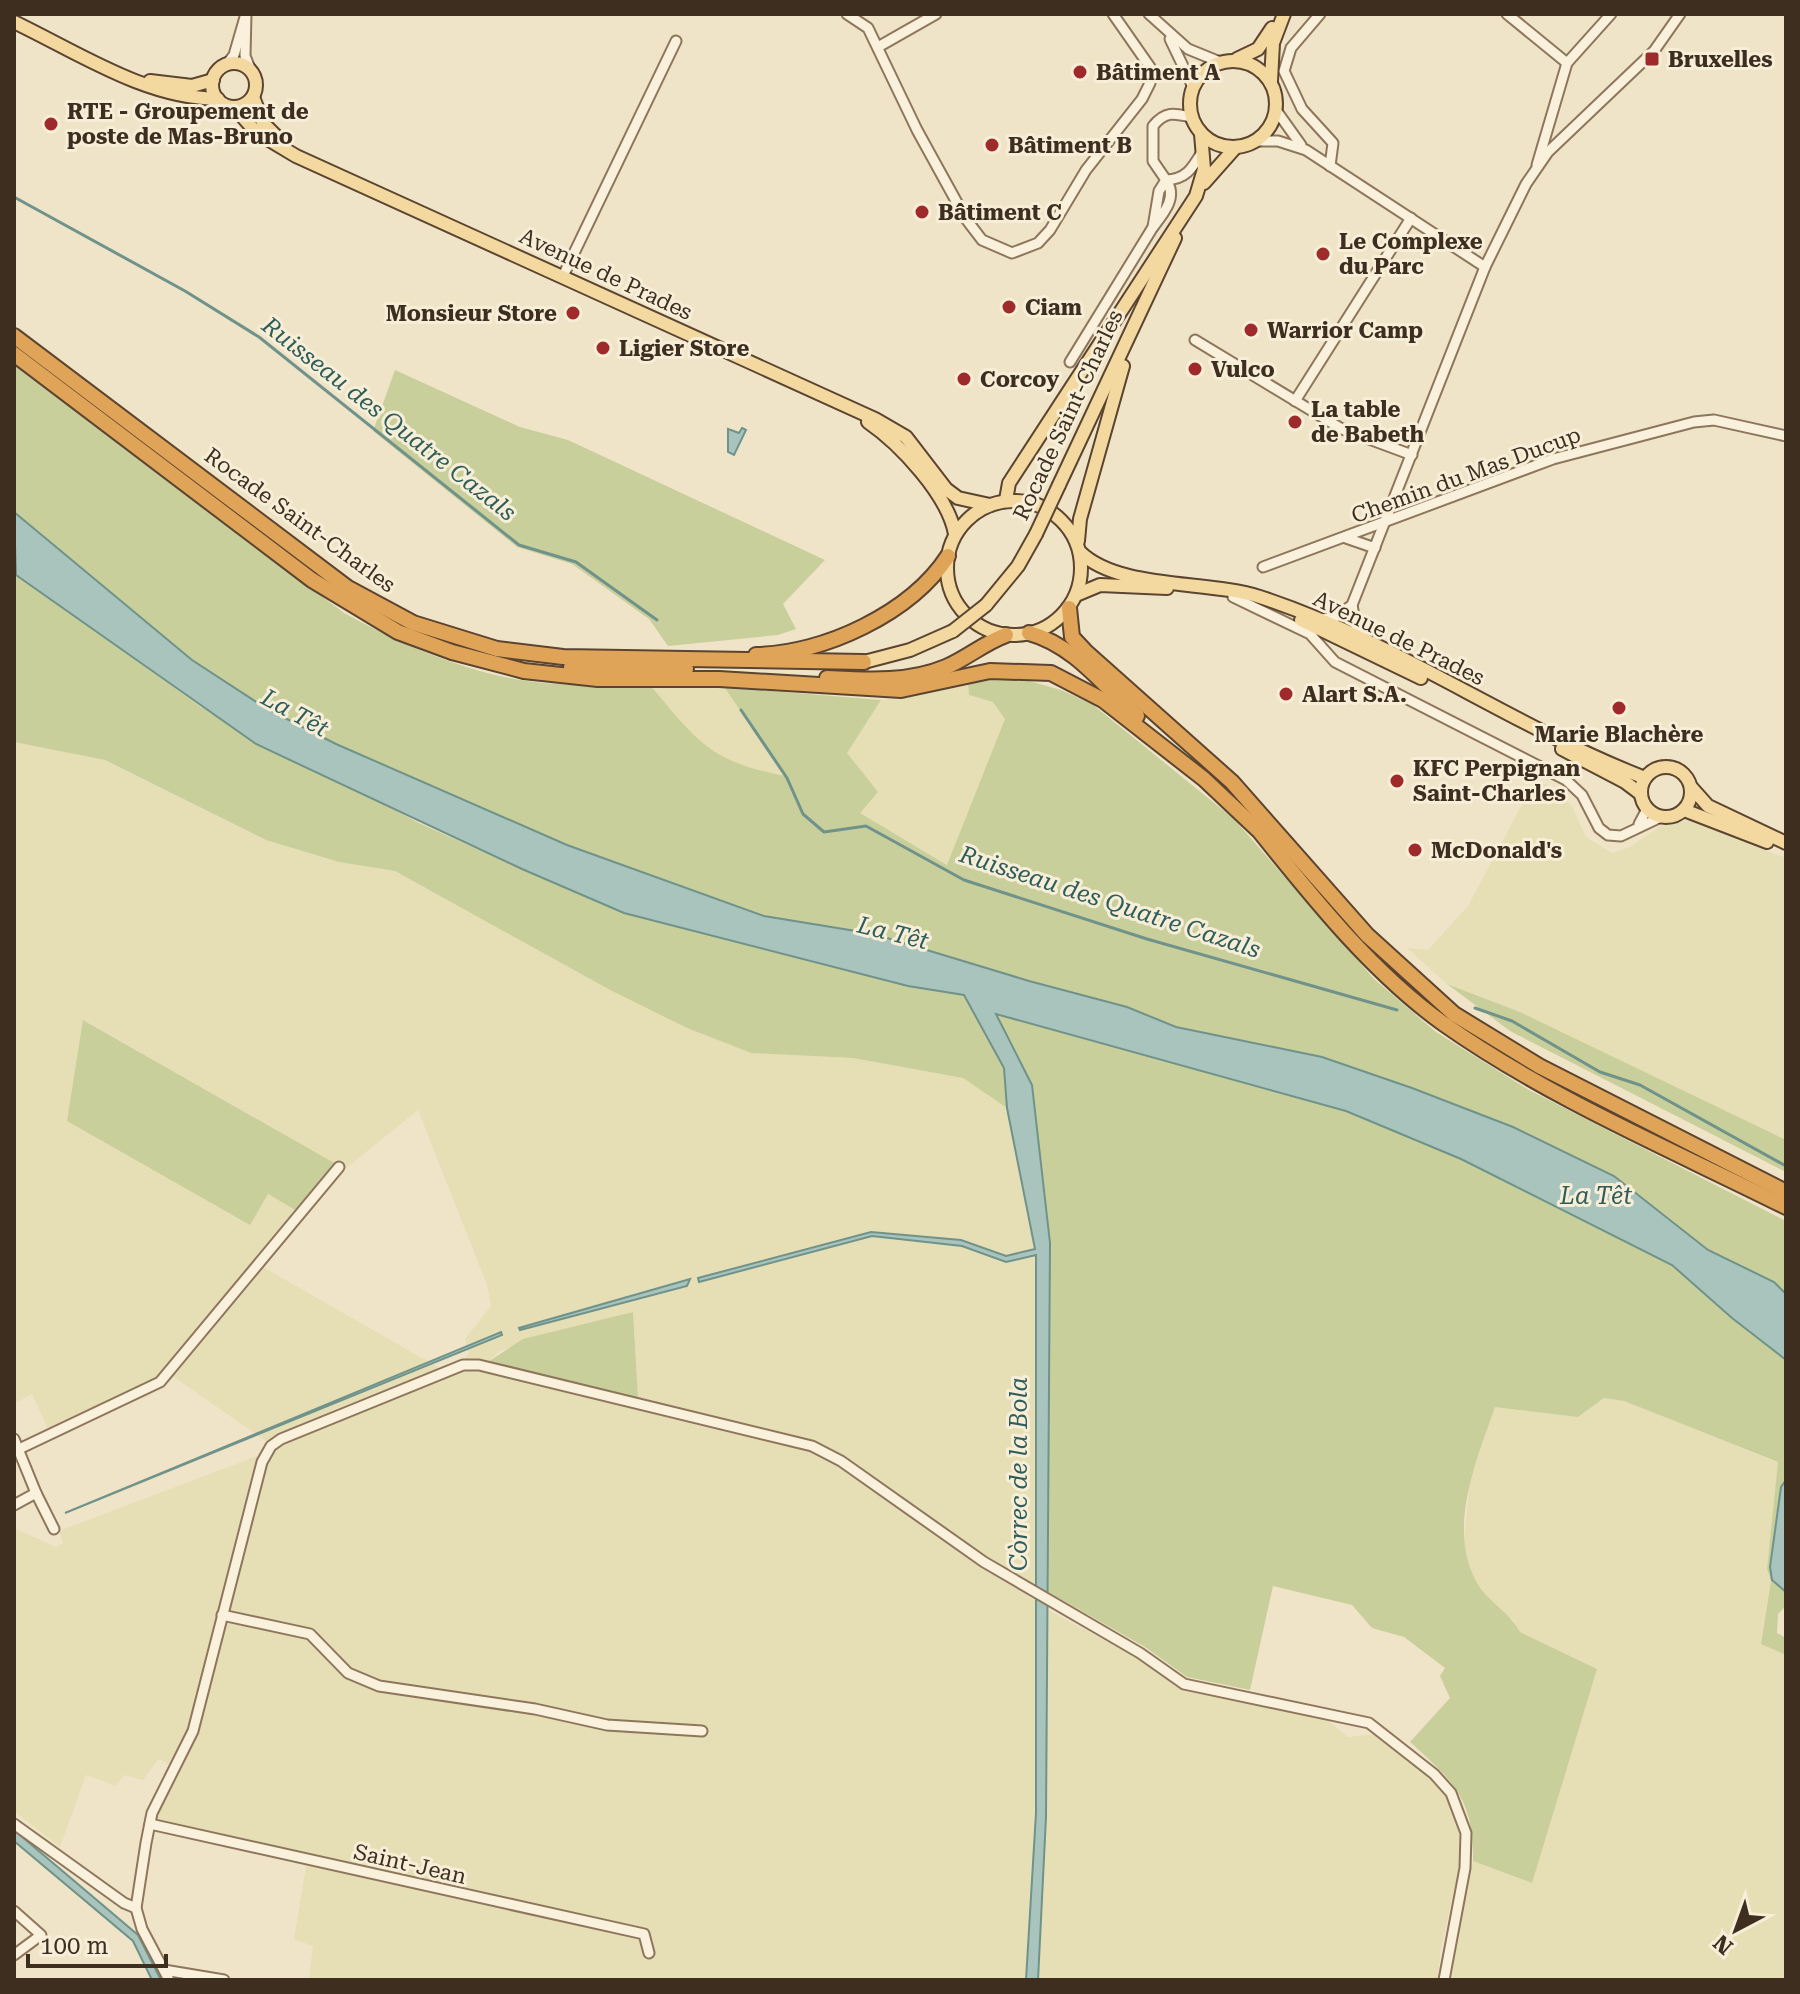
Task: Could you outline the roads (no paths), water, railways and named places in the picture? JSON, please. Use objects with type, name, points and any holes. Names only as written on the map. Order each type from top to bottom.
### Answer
[{"type":"highway","name":"Rocade Saint-Charles","points":[[14,336],[319,566],[380,607],[443,634],[497,649],[596,657]]},
{"type":"highway","name":"Rocade Saint-Charles","points":[[14,354],[312,580],[357,610],[398,632],[475,658]]},
{"type":"highway","points":[[596,657],[764,655],[804,647],[847,631],[912,596],[933,580],[948,556]]},
{"type":"highway","points":[[1072,601],[1072,637],[1120,692],[1213,780],[1383,971],[1443,1023],[1535,1080],[1786,1207]]},
{"type":"highway","points":[[1029,633],[1050,639],[1066,649],[1232,782],[1367,935],[1454,1014],[1539,1066],[1786,1192]]},
{"type":"highway","points":[[539,673],[773,674],[887,680],[945,668],[985,642],[1006,635]]},
{"type":"highway","points":[[596,657],[864,662]]},
{"type":"highway","points":[[475,658],[527,666],[635,669],[836,669],[864,662]]},
{"type":"highway","points":[[475,658],[539,673],[598,679],[719,679],[860,690],[901,690],[990,671],[1051,673],[1103,700],[1204,779],[1257,829]]},
{"type":"main road","points":[[1281,14],[1273,43],[1271,84],[1276,110],[1266,133],[1256,141],[1235,148],[1223,146],[1201,134],[1191,117],[1193,87],[1208,68],[1258,49],[1281,14]]},
{"type":"main road","points":[[14,22],[105,65],[169,94],[218,99],[234,107],[253,97],[256,83],[251,71],[239,64],[226,65],[213,80],[192,86],[161,83],[105,65]]},
{"type":"main road","points":[[1225,61],[1254,66],[1271,84]]},
{"type":"main road","points":[[213,80],[218,99]]},
{"type":"main road","name":"Avenue de Prades","points":[[253,97],[256,111],[271,133],[345,176]]},
{"type":"main road","name":"Avenue de Prades","points":[[234,107],[256,132],[279,147],[906,437],[946,489],[958,498],[990,505]]},
{"type":"main road","name":"Rocade Saint-Charles","points":[[1196,196],[1204,169],[1201,134]]},
{"type":"main road","name":"Rocade Saint-Charles","points":[[864,662],[898,654],[953,631],[986,605],[1018,566],[1196,196],[1211,171],[1235,148]]},
{"type":"main road","points":[[1006,500],[1009,483],[1196,196]]},
{"type":"main road","points":[[1079,548],[1071,531],[1054,514],[1031,503],[1006,500],[990,505],[976,511],[955,534],[948,556],[950,589],[960,608],[985,629],[1006,635],[1029,633],[1057,620],[1072,601],[1081,574],[1080,519],[1102,435],[1140,315]]},
{"type":"main road","name":"Avenue de Prades","points":[[850,409],[873,425],[932,487],[946,505],[955,534]]},
{"type":"main road","name":"Avenue de Prades","points":[[1079,548],[1103,569],[1256,595],[1322,619],[1549,735],[1645,778]]},
{"type":"main road","name":"Avenue de Prades","points":[[1072,601],[1100,585],[1120,583],[1233,597],[1346,639],[1625,782],[1641,794]]},
{"type":"main road","points":[[1669,767],[1683,773],[1708,806],[1786,846],[1684,810],[1661,817],[1647,809],[1641,794],[1645,778],[1655,769],[1669,767]]},
{"type":"main road","points":[[1684,810],[1691,787]]},
{"type":"street","points":[[226,65],[234,55],[246,14]]},
{"type":"street","points":[[246,14],[245,56],[251,71]]},
{"type":"street","points":[[847,14],[868,28],[917,130],[966,219],[982,240],[1012,253],[1031,247],[1050,230],[1086,170],[1142,99],[1150,83],[1150,67],[1113,14]]},
{"type":"street","points":[[878,47],[936,14]]},
{"type":"street","points":[[1149,14],[1166,33],[1188,49],[1225,61]]},
{"type":"street","points":[[1320,14],[1291,48],[1284,71],[1302,109],[1333,143],[1330,166]]},
{"type":"street","points":[[1507,14],[1567,63]]},
{"type":"street","points":[[1322,619],[1336,617],[1352,605],[1485,267],[1535,169],[1567,63],[1611,14]]},
{"type":"street","points":[[1535,169],[1548,152],[1654,51],[1677,15]]},
{"type":"street","points":[[1166,33],[1193,87]]},
{"type":"street","points":[[563,276],[676,41]]},
{"type":"street","points":[[1276,110],[1286,128],[1306,150],[1485,267]]},
{"type":"street","points":[[1166,180],[1153,161],[1153,126],[1162,115],[1174,113],[1191,117]]},
{"type":"street","points":[[1256,141],[1278,141],[1306,150]]},
{"type":"street","points":[[1070,362],[1153,227],[1159,191],[1166,180],[1186,176],[1204,149]]},
{"type":"street","points":[[1295,401],[1411,218]]},
{"type":"street","points":[[1195,340],[1342,429],[1412,455]]},
{"type":"street","name":"Chemin du Mas Ducup","points":[[1263,567],[1346,538],[1364,528],[1386,524],[1553,459],[1694,422],[1714,420],[1786,436]]},
{"type":"street","name":"Chemin du Mas Ducup","points":[[1346,538],[1375,548]]},
{"type":"street","points":[[1233,597],[1310,634],[1335,662],[1566,780],[1582,795],[1599,828],[1608,835],[1621,836],[1639,824],[1661,817]]},
{"type":"street","points":[[1352,605],[1356,627],[1364,638]]},
{"type":"street","points":[[1335,662],[1335,648],[1346,639]]},
{"type":"street","points":[[1639,824],[1647,809]]},
{"type":"street","points":[[19,1449],[160,1382],[339,1167]]},
{"type":"street","points":[[224,1980],[166,1975],[142,1929],[136,1908],[150,1824],[193,1731],[262,1462],[271,1446],[337,1414],[463,1365],[491,1366],[812,1446],[841,1461],[1025,1588],[1197,1689],[1315,1709],[1369,1723],[1434,1774],[1451,1793],[1462,1813],[1466,1833],[1465,1868],[1444,1980]]},
{"type":"street","points":[[14,1439],[54,1529]]},
{"type":"street","points":[[14,1505],[36,1493]]},
{"type":"street","points":[[222,1615],[310,1634],[348,1673],[379,1686],[535,1709],[607,1725],[702,1731]]},
{"type":"street","points":[[14,1824],[124,1903],[136,1908]]},
{"type":"street","name":"Saint-Jean","points":[[150,1824],[644,1934],[649,1953]]},
{"type":"street","points":[[14,1911],[41,1935],[14,1955]]},
{"type":"water","points":[[742,428],[746,430],[734,455],[728,452],[728,429],[739,433]]},
{"type":"water","name":"La Têt","points":[[14,512],[192,660],[267,709],[336,744],[567,845],[764,916],[874,934],[1127,1007],[1176,1027],[1322,1057],[1513,1127],[1614,1176],[1708,1250],[1774,1282],[1786,1294],[1786,1360],[1672,1265],[1461,1159],[1346,1111],[996,1014],[1032,1085],[1050,1243],[1046,1817],[1038,1980],[1026,1980],[1036,1813],[1036,1255],[1006,1262],[962,1246],[872,1236],[699,1282],[698,1278],[871,1232],[961,1240],[1006,1256],[1035,1249],[1007,1108],[1004,1068],[964,995],[908,986],[624,913],[522,869],[256,744],[16,575]]},
{"type":"water","points":[[690,1279],[687,1286],[519,1328]]},
{"type":"water","points":[[501,1332],[502,1335],[65,1513]]},
{"type":"water","points":[[1786,1480],[1786,1592],[1772,1580],[1770,1567],[1781,1487]]},
{"type":"water","points":[[14,1830],[138,1935],[161,1980],[152,1980],[133,1941],[14,1841]]},
{"type":"waterway","name":"Ruisseau des Quatre Cazals","points":[[14,197],[185,291],[259,337],[519,545],[576,562],[657,620]]},
{"type":"waterway","name":"Ruisseau des Quatre Cazals","points":[[741,710],[787,778],[803,814],[824,832],[866,826],[964,880],[1147,939],[1397,1010]]},
{"type":"waterway","name":"Ruisseau des Quatre Cazals","points":[[1475,1008],[1512,1021],[1600,1072],[1640,1085],[1786,1166]]},
{"type":"place","name":"Bruxelles","points":[[1652,59]]},
{"type":"place","name":"Bâtiment A","points":[[1080,72]]},
{"type":"place","name":"RTE - Groupement de poste de Mas-Bruno","points":[[51,124]]},
{"type":"place","name":"Bâtiment B","points":[[992,145]]},
{"type":"place","name":"Bâtiment C","points":[[922,212]]},
{"type":"place","name":"Le Complexe du Parc","points":[[1323,254]]},
{"type":"place","name":"Ciam","points":[[1009,307]]},
{"type":"place","name":"Monsieur Store","points":[[573,313]]},
{"type":"place","name":"Warrior Camp","points":[[1251,330]]},
{"type":"place","name":"Ligier Store","points":[[603,348]]},
{"type":"place","name":"Vulco","points":[[1195,369]]},
{"type":"place","name":"Corcoy","points":[[964,379]]},
{"type":"place","name":"La table de Babeth","points":[[1295,422]]},
{"type":"place","name":"Alart S.A.","points":[[1286,694]]},
{"type":"place","name":"Marie Blachère","points":[[1619,708]]},
{"type":"place","name":"KFC Perpignan Saint-Charles","points":[[1397,781]]},
{"type":"place","name":"McDonald's","points":[[1415,850]]},
{"type":"water label","name":"Còrrec de la Bola","points":[[1019,1474]]}]
